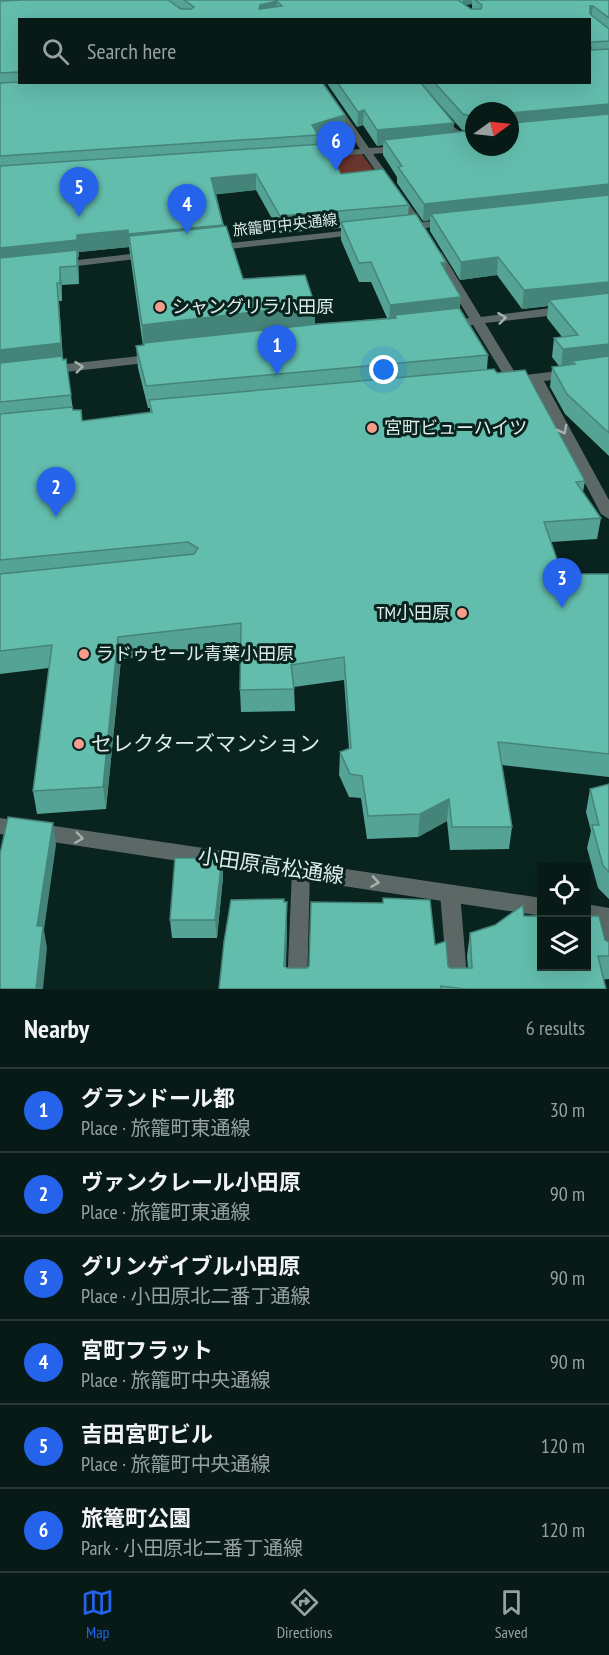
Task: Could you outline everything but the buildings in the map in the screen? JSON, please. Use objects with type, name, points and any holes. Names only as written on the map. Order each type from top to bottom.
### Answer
[{"type":"street","points":[[319,84],[419,226],[513,380]]},
{"type":"street","points":[[416,84],[452,130],[458,135],[465,136]]},
{"type":"street","points":[[448,143],[465,142]]},
{"type":"street","points":[[296,157],[413,147]]},
{"type":"street","points":[[396,228],[467,221]]},
{"type":"street","name":"旅籠町中央通線","points":[[198,250],[373,231]]},
{"type":"street","points":[[47,266],[163,254]]},
{"type":"street","points":[[441,326],[576,309]]},
{"type":"street","points":[[36,372],[167,357]]},
{"type":"street","points":[[495,383],[609,369]]},
{"type":"street","points":[[536,378],[609,514]]},
{"type":"street","name":"小田原高松通線","points":[[0,826],[537,906]]},
{"type":"lane","points":[[297,989],[301,871]]},
{"type":"lane","points":[[450,893],[458,989]]},
{"type":"lane","points":[[599,915],[609,956]]},
{"type":"shaded area","points":[[362,154],[383,183],[307,190],[292,159]]},
{"type":"place","name":"旅篭町公園","points":[[336,171]]},
{"type":"place","name":"吉田宮町ビル","points":[[79,217]]},
{"type":"place","name":"宮町フラット","points":[[187,234]]},
{"type":"place","name":"シャングリラ小田原","points":[[160,307]]},
{"type":"place","name":"グランドール都","points":[[277,375]]},
{"type":"place","name":"宮町ビューハイツ","points":[[372,428]]},
{"type":"place","name":"ヴァンクレール小田原","points":[[56,517]]},
{"type":"place","name":"グリンゲイブル小田原","points":[[562,608]]},
{"type":"place","name":"TM小田原","points":[[462,613]]},
{"type":"place","name":"ラドゥセール青葉小田原","points":[[84,654]]},
{"type":"place","name":"セレクターズマンション","points":[[79,744]]}]
